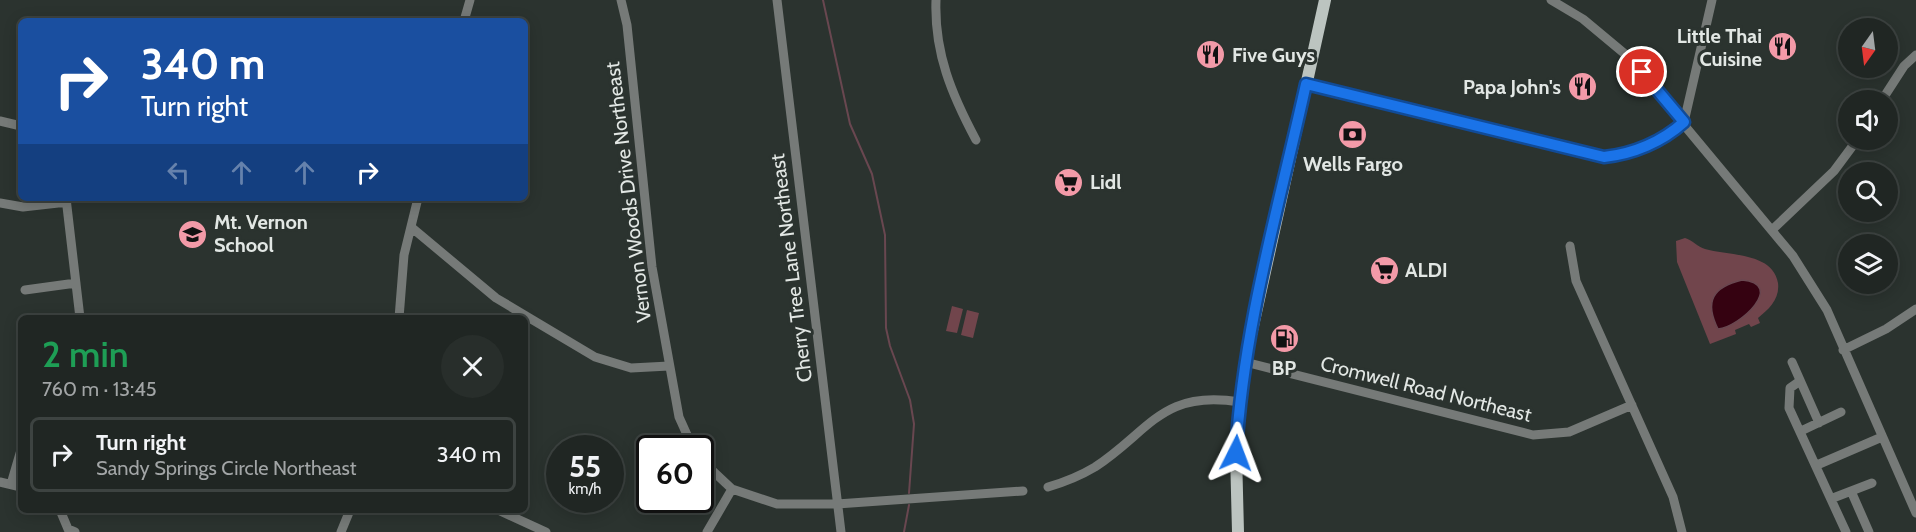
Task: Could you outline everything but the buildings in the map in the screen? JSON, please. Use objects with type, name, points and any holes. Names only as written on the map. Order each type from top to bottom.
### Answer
[{"type":"main road","points":[[1238,532],[1236,483],[1240,402],[1245,362],[1325,0]]},
{"type":"street","points":[[465,18],[470,0]]},
{"type":"street","name":"Vernon Woods Drive Northeast","points":[[621,0],[627,26],[652,267],[679,417],[687,435]]},
{"type":"street","name":"Cherry Tree Lane Northeast","points":[[777,0],[841,532]]},
{"type":"street","points":[[936,0],[937,40],[942,64],[953,96],[976,140]]},
{"type":"street","points":[[1306,84],[1604,157],[1620,155],[1659,141],[1684,122],[1712,0]]},
{"type":"street","points":[[1559,2],[1625,54],[1773,229],[1825,306],[1916,513]]},
{"type":"street","points":[[1888,90],[1904,66],[1916,55]]},
{"type":"street","points":[[0,122],[18,125]]},
{"type":"street","points":[[1773,229],[1827,178],[1849,150]]},
{"type":"street","points":[[0,203],[23,207],[60,201]]},
{"type":"street","points":[[66,201],[80,315]]},
{"type":"street","points":[[399,315],[401,277],[417,201]]},
{"type":"street","points":[[411,227],[496,298],[525,315]]},
{"type":"street","points":[[1570,246],[1576,281],[1673,497],[1682,532]]},
{"type":"street","points":[[25,290],[76,283]]},
{"type":"street","points":[[1843,350],[1893,325],[1916,309]]},
{"type":"street","points":[[528,317],[595,357],[631,368],[669,366]]},
{"type":"street","name":"Cromwell Road Northeast","points":[[1245,362],[1533,435],[1569,432],[1632,405]]},
{"type":"street","points":[[1792,362],[1819,423]]},
{"type":"street","points":[[1800,381],[1790,388],[1789,408],[1833,498],[1846,532]]},
{"type":"street","points":[[1048,487],[1072,479],[1095,467],[1149,421],[1171,408],[1209,399],[1240,402]]},
{"type":"street","points":[[1801,431],[1841,412]]},
{"type":"street","points":[[1817,465],[1882,437]]},
{"type":"street","points":[[714,472],[732,489],[777,504],[837,504],[1023,491]]},
{"type":"street","points":[[0,482],[16,486]]},
{"type":"street","points":[[1833,498],[1872,483]]},
{"type":"street","points":[[707,532],[732,489]]},
{"type":"street","points":[[1851,491],[1869,532]]},
{"type":"street","points":[[61,513],[70,531]]},
{"type":"street","points":[[341,532],[349,513]]},
{"type":"street","points":[[505,513],[546,532]]},
{"type":"shaded area","points":[[1685,238],[1705,249],[1748,257],[1768,266],[1774,273],[1778,289],[1770,307],[1758,318],[1760,323],[1751,327],[1749,324],[1735,330],[1736,334],[1710,344],[1677,262],[1676,241]]},
{"type":"shaded area","points":[[1742,280],[1755,283],[1760,289],[1760,297],[1747,314],[1718,329],[1712,311],[1714,297],[1724,287]]},
{"type":"shaded area","points":[[952,306],[963,309],[957,333],[946,331]]},
{"type":"shaded area","points":[[967,310],[979,313],[973,338],[961,335]]},
{"type":"waterway","points":[[823,0],[850,124],[872,174],[885,235],[886,328],[890,346],[910,400],[914,424],[909,493]]},
{"type":"waterway","points":[[904,532],[909,505]]},
{"type":"place","name":"Little Thai Cuisine","points":[[1783,47]]},
{"type":"place","name":"Five Guys","points":[[1211,55]]},
{"type":"place","name":"Papa John's","points":[[1582,87]]},
{"type":"place","name":"Wells Fargo","points":[[1353,134]]},
{"type":"place","name":"Lidl","points":[[1069,182]]},
{"type":"place","name":"Mt. Vernon School","points":[[193,234]]},
{"type":"place","name":"ALDI","points":[[1384,270]]},
{"type":"place","name":"BP","points":[[1284,338]]},
{"type":"route","points":[[1236,453],[1248,340],[1306,84],[1604,157],[1620,155],[1659,141],[1684,122],[1642,72]]}]
